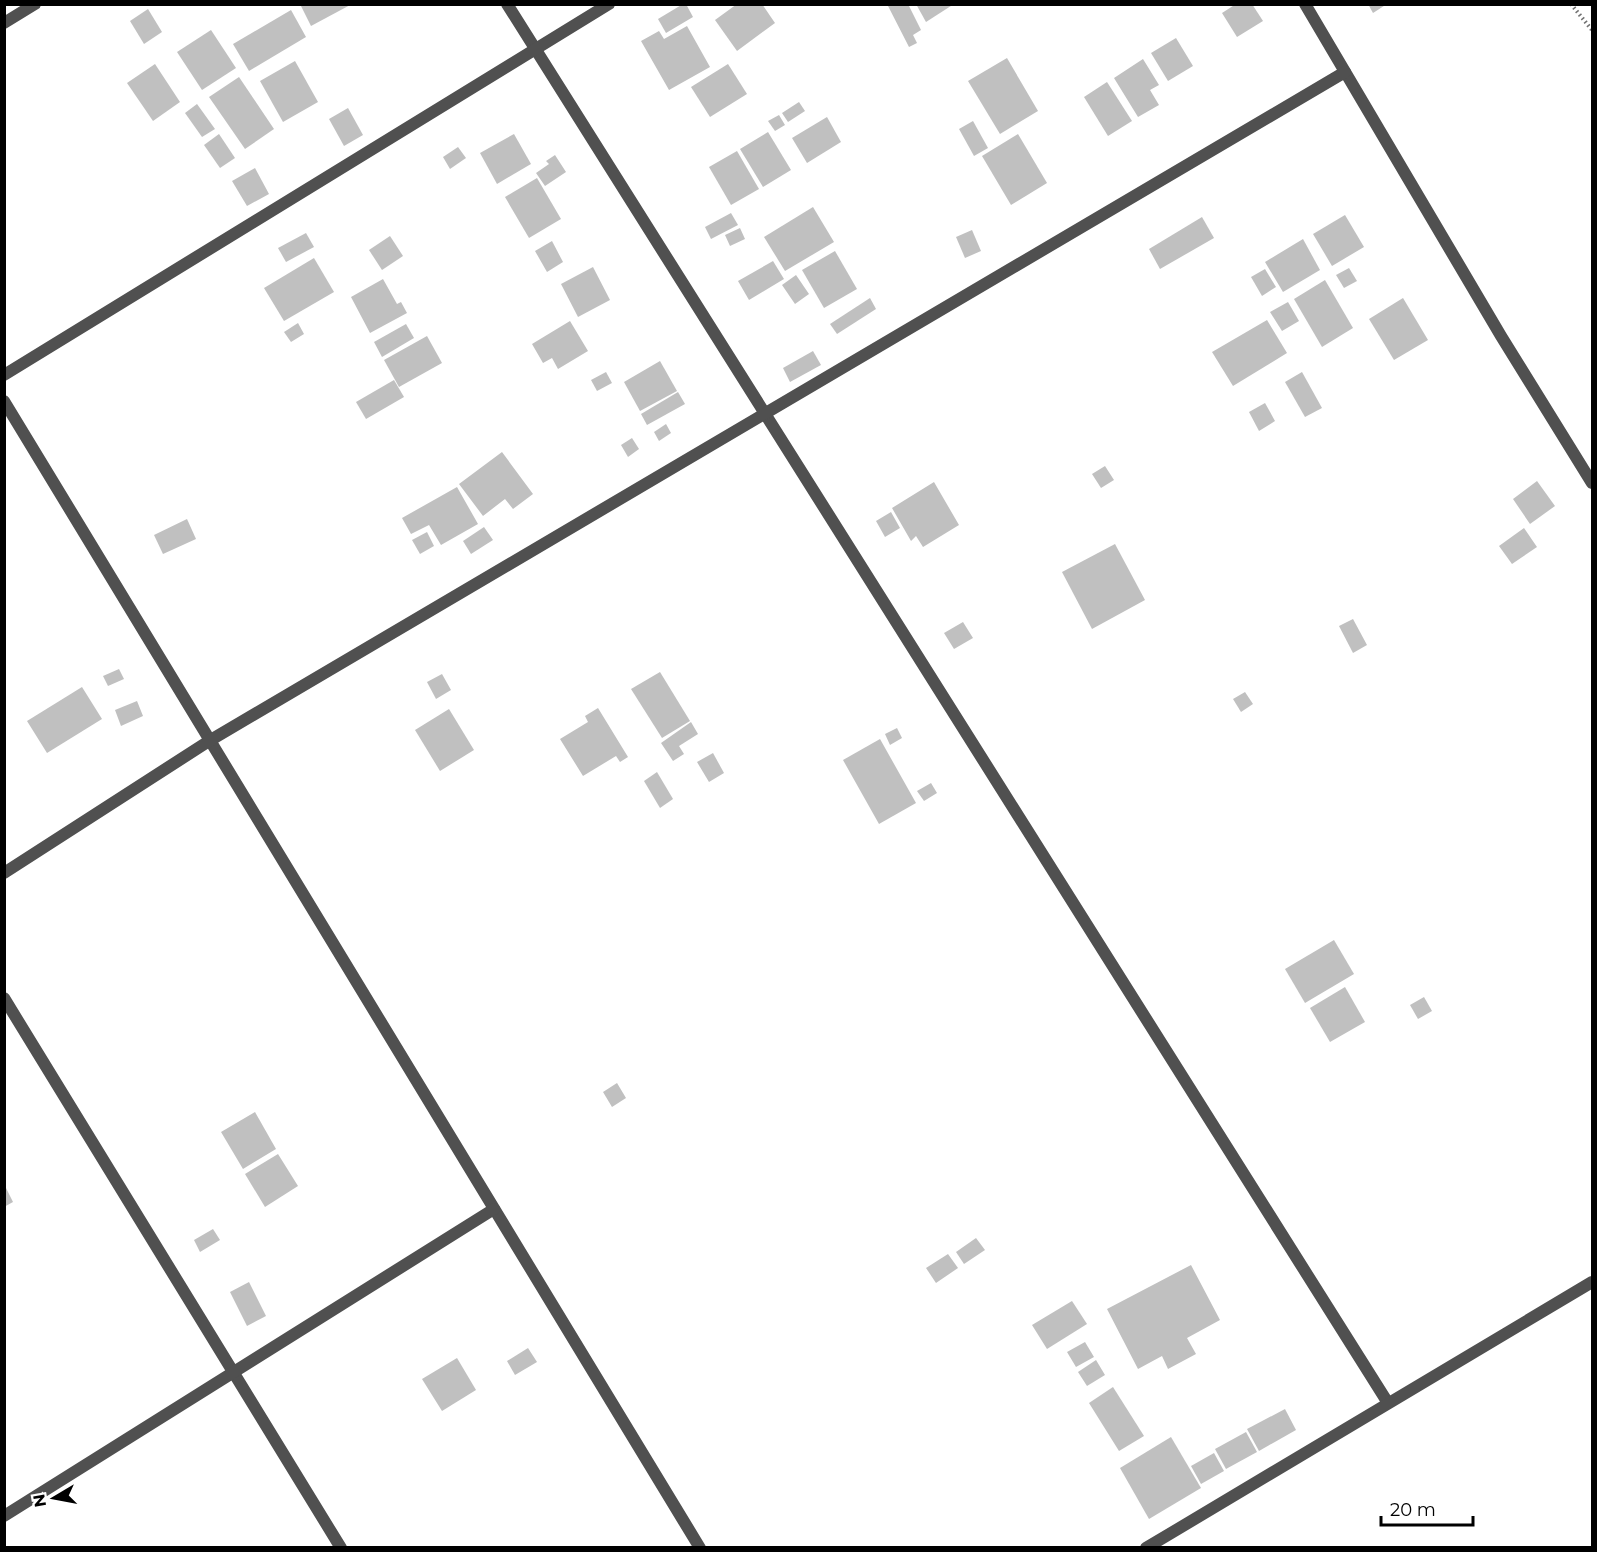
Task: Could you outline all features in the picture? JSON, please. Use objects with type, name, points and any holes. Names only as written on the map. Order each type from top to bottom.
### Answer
[{"type":"street","points":[[4,23],[35,4]]},
{"type":"street","points":[[507,4],[1388,1404]]},
{"type":"street","points":[[4,375],[609,4]]},
{"type":"street","points":[[1305,4],[1502,336],[1593,483]]},
{"type":"street","points":[[4,873],[209,741],[1345,72]]},
{"type":"street","points":[[4,401],[700,1548]]},
{"type":"street","points":[[4,998],[341,1548]]},
{"type":"street","points":[[4,1516],[494,1209]]},
{"type":"street","points":[[1146,1548],[1593,1282]]},
{"type":"path","points":[[1571,4],[1593,30]]},
{"type":"building","points":[[300,4],[352,4],[311,26]]},
{"type":"building","points":[[686,4],[693,17],[666,33],[658,19]]},
{"type":"building","points":[[737,4],[762,4],[775,23],[737,51],[715,20]]},
{"type":"building","points":[[887,4],[908,4],[921,30],[913,35],[917,43],[909,47]]},
{"type":"building","points":[[916,4],[954,4],[926,22]]},
{"type":"building","points":[[1236,4],[1252,4],[1263,21],[1237,37],[1222,13]]},
{"type":"building","points":[[1368,4],[1387,4],[1373,13]]},
{"type":"building","points":[[148,9],[162,32],[144,44],[130,21]]},
{"type":"building","points":[[291,10],[306,37],[249,71],[233,44]]},
{"type":"building","points":[[687,26],[710,67],[669,90],[641,41],[659,31],[664,39]]},
{"type":"building","points":[[211,30],[236,68],[202,90],[177,52]]},
{"type":"building","points":[[1176,38],[1193,66],[1168,81],[1151,53]]},
{"type":"building","points":[[1007,58],[1038,111],[1000,134],[968,81]]},
{"type":"building","points":[[1143,59],[1159,85],[1150,90],[1159,105],[1138,117],[1114,78]]},
{"type":"building","points":[[295,61],[318,102],[283,122],[260,81]]},
{"type":"building","points":[[155,64],[180,102],[153,121],[127,83]]},
{"type":"building","points":[[728,64],[747,94],[710,117],[691,87]]},
{"type":"building","points":[[239,77],[274,129],[245,149],[209,97]]},
{"type":"building","points":[[1107,82],[1132,121],[1108,136],[1084,97]]},
{"type":"building","points":[[799,102],[805,111],[788,122],[782,113]]},
{"type":"building","points":[[197,104],[215,129],[202,137],[185,113]]},
{"type":"building","points":[[348,108],[363,135],[344,146],[329,119]]},
{"type":"building","points":[[779,115],[785,125],[775,131],[768,121]]},
{"type":"building","points":[[827,117],[841,142],[807,163],[792,138]]},
{"type":"building","points":[[973,121],[988,148],[974,156],[959,129]]},
{"type":"building","points":[[768,132],[791,170],[763,187],[740,149]]},
{"type":"building","points":[[219,134],[235,158],[220,168],[204,145]]},
{"type":"building","points":[[514,134],[531,164],[497,184],[480,153]]},
{"type":"building","points":[[1018,134],[1047,183],[1011,205],[982,156]]},
{"type":"building","points":[[458,147],[466,158],[450,169],[443,157]]},
{"type":"building","points":[[737,151],[759,189],[731,205],[709,167]]},
{"type":"building","points":[[555,155],[566,172],[545,186],[536,173],[549,164],[546,161]]},
{"type":"building","points":[[255,168],[269,194],[247,206],[232,181]]},
{"type":"building","points":[[537,178],[561,219],[529,238],[505,197]]},
{"type":"building","points":[[813,207],[834,242],[785,271],[764,237]]},
{"type":"building","points":[[731,213],[738,225],[711,239],[705,227]]},
{"type":"building","points":[[1345,215],[1364,247],[1332,266],[1313,234]]},
{"type":"building","points":[[1202,217],[1214,238],[1160,269],[1149,249]]},
{"type":"building","points":[[740,228],[745,239],[730,246],[725,235]]},
{"type":"building","points":[[972,230],[981,251],[965,258],[956,237]]},
{"type":"building","points":[[306,233],[314,247],[286,262],[278,248]]},
{"type":"building","points":[[390,236],[403,256],[382,270],[369,250]]},
{"type":"building","points":[[1303,239],[1320,270],[1283,292],[1265,262]]},
{"type":"building","points":[[552,241],[563,262],[547,272],[535,251]]},
{"type":"building","points":[[835,251],[857,289],[824,308],[802,270]]},
{"type":"building","points":[[314,258],[334,292],[284,321],[264,288]]},
{"type":"building","points":[[773,261],[784,279],[749,300],[738,281]]},
{"type":"building","points":[[593,267],[610,300],[578,317],[561,284]]},
{"type":"building","points":[[1349,268],[1357,281],[1344,288],[1336,275]]},
{"type":"building","points":[[1265,269],[1276,287],[1262,296],[1251,277]]},
{"type":"building","points":[[796,275],[809,294],[795,304],[782,285]]},
{"type":"building","points":[[383,279],[397,304],[401,302],[407,313],[370,333],[351,297]]},
{"type":"building","points":[[1325,280],[1353,328],[1322,347],[1294,299]]},
{"type":"building","points":[[870,298],[876,309],[837,334],[830,324]]},
{"type":"building","points":[[1403,298],[1428,340],[1394,360],[1369,319]]},
{"type":"building","points":[[1288,302],[1299,321],[1282,331],[1270,312]]},
{"type":"building","points":[[1267,320],[1287,353],[1233,386],[1212,352]]},
{"type":"building","points":[[570,321],[588,351],[558,369],[552,358],[543,363],[532,344]]},
{"type":"building","points":[[298,323],[304,334],[291,342],[284,332]]},
{"type":"building","points":[[406,324],[414,338],[382,357],[374,342]]},
{"type":"building","points":[[427,336],[442,363],[399,387],[384,360]]},
{"type":"building","points":[[813,351],[821,365],[790,382],[783,368]]},
{"type":"building","points":[[660,361],[677,391],[640,411],[624,382]]},
{"type":"building","points":[[606,372],[612,383],[597,391],[591,380]]},
{"type":"building","points":[[1302,372],[1322,408],[1305,417],[1285,382]]},
{"type":"building","points":[[394,380],[404,397],[366,419],[356,402]]},
{"type":"building","points":[[678,392],[685,404],[647,425],[641,414]]},
{"type":"building","points":[[1265,403],[1275,421],[1259,431],[1249,412]]},
{"type":"building","points":[[666,424],[671,433],[659,441],[654,432]]},
{"type":"building","points":[[632,438],[639,449],[628,457],[621,445]]},
{"type":"building","points":[[502,452],[533,494],[513,509],[505,499],[483,516],[459,484]]},
{"type":"building","points":[[1105,466],[1114,480],[1101,488],[1092,474]]},
{"type":"building","points":[[1537,481],[1555,506],[1530,524],[1513,499]]},
{"type":"building","points":[[934,482],[959,525],[923,547],[916,536],[911,541],[892,508]]},
{"type":"building","points":[[457,487],[478,524],[441,545],[429,525],[411,534],[402,518]]},
{"type":"building","points":[[891,512],[900,528],[885,537],[876,521]]},
{"type":"building","points":[[187,519],[196,539],[163,554],[154,535]]},
{"type":"building","points":[[484,527],[493,540],[471,554],[463,541]]},
{"type":"building","points":[[1524,528],[1537,547],[1512,564],[1499,546]]},
{"type":"building","points":[[427,532],[434,546],[420,554],[412,540]]},
{"type":"building","points":[[1115,544],[1145,600],[1092,629],[1062,572]]},
{"type":"building","points":[[1353,619],[1367,645],[1353,653],[1339,626]]},
{"type":"building","points":[[963,622],[973,638],[954,649],[944,633]]},
{"type":"building","points":[[119,669],[124,679],[108,686],[103,676]]},
{"type":"building","points":[[660,672],[690,721],[662,738],[631,689]]},
{"type":"building","points":[[442,674],[451,690],[436,699],[427,682]]},
{"type":"building","points":[[82,687],[102,719],[47,753],[27,721]]},
{"type":"building","points":[[1245,692],[1253,704],[1241,712],[1233,699]]},
{"type":"building","points":[[137,701],[143,716],[121,726],[115,710]]},
{"type":"building","points":[[598,708],[628,757],[620,762],[616,756],[583,776],[560,739],[588,722],[585,716]]},
{"type":"building","points":[[449,709],[474,750],[440,771],[415,730]]},
{"type":"building","points":[[691,722],[698,734],[679,746],[684,754],[673,761],[661,743]]},
{"type":"building","points":[[897,728],[902,738],[890,745],[885,734]]},
{"type":"building","points":[[880,739],[916,803],[879,824],[843,760]]},
{"type":"building","points":[[713,753],[724,773],[709,782],[697,762]]},
{"type":"building","points":[[657,772],[673,799],[660,808],[644,781]]},
{"type":"building","points":[[931,783],[937,793],[924,801],[917,791]]},
{"type":"building","points":[[1334,940],[1354,974],[1305,1003],[1285,969]]},
{"type":"building","points":[[1345,987],[1365,1022],[1330,1042],[1310,1008]]},
{"type":"building","points":[[1424,997],[1432,1011],[1418,1019],[1410,1005]]},
{"type":"building","points":[[617,1083],[626,1098],[612,1107],[603,1092]]},
{"type":"building","points":[[255,1112],[276,1149],[243,1169],[221,1132]]},
{"type":"building","points":[[278,1154],[298,1186],[265,1207],[245,1174]]},
{"type":"building","points":[[4,1184],[13,1202],[4,1207]]},
{"type":"building","points":[[213,1229],[220,1240],[200,1252],[194,1240]]},
{"type":"building","points":[[976,1238],[985,1250],[964,1264],[956,1252]]},
{"type":"building","points":[[948,1254],[958,1268],[936,1283],[926,1268]]},
{"type":"building","points":[[1191,1265],[1220,1320],[1187,1338],[1196,1354],[1168,1369],[1162,1356],[1138,1369],[1107,1309]]},
{"type":"building","points":[[249,1282],[266,1316],[247,1326],[230,1292]]},
{"type":"building","points":[[1072,1301],[1087,1324],[1047,1349],[1032,1325]]},
{"type":"building","points":[[1085,1342],[1094,1357],[1076,1367],[1067,1352]]},
{"type":"building","points":[[528,1348],[537,1362],[515,1375],[507,1361]]},
{"type":"building","points":[[457,1358],[476,1390],[442,1411],[422,1379]]},
{"type":"building","points":[[1096,1360],[1105,1375],[1087,1386],[1078,1372]]},
{"type":"building","points":[[1113,1387],[1144,1436],[1119,1451],[1089,1403]]},
{"type":"building","points":[[1285,1409],[1296,1430],[1259,1451],[1247,1429]]},
{"type":"building","points":[[1246,1432],[1257,1452],[1226,1469],[1215,1449]]},
{"type":"building","points":[[1171,1437],[1201,1488],[1149,1519],[1120,1468]]},
{"type":"building","points":[[1214,1453],[1224,1471],[1201,1484],[1191,1466]]}]
